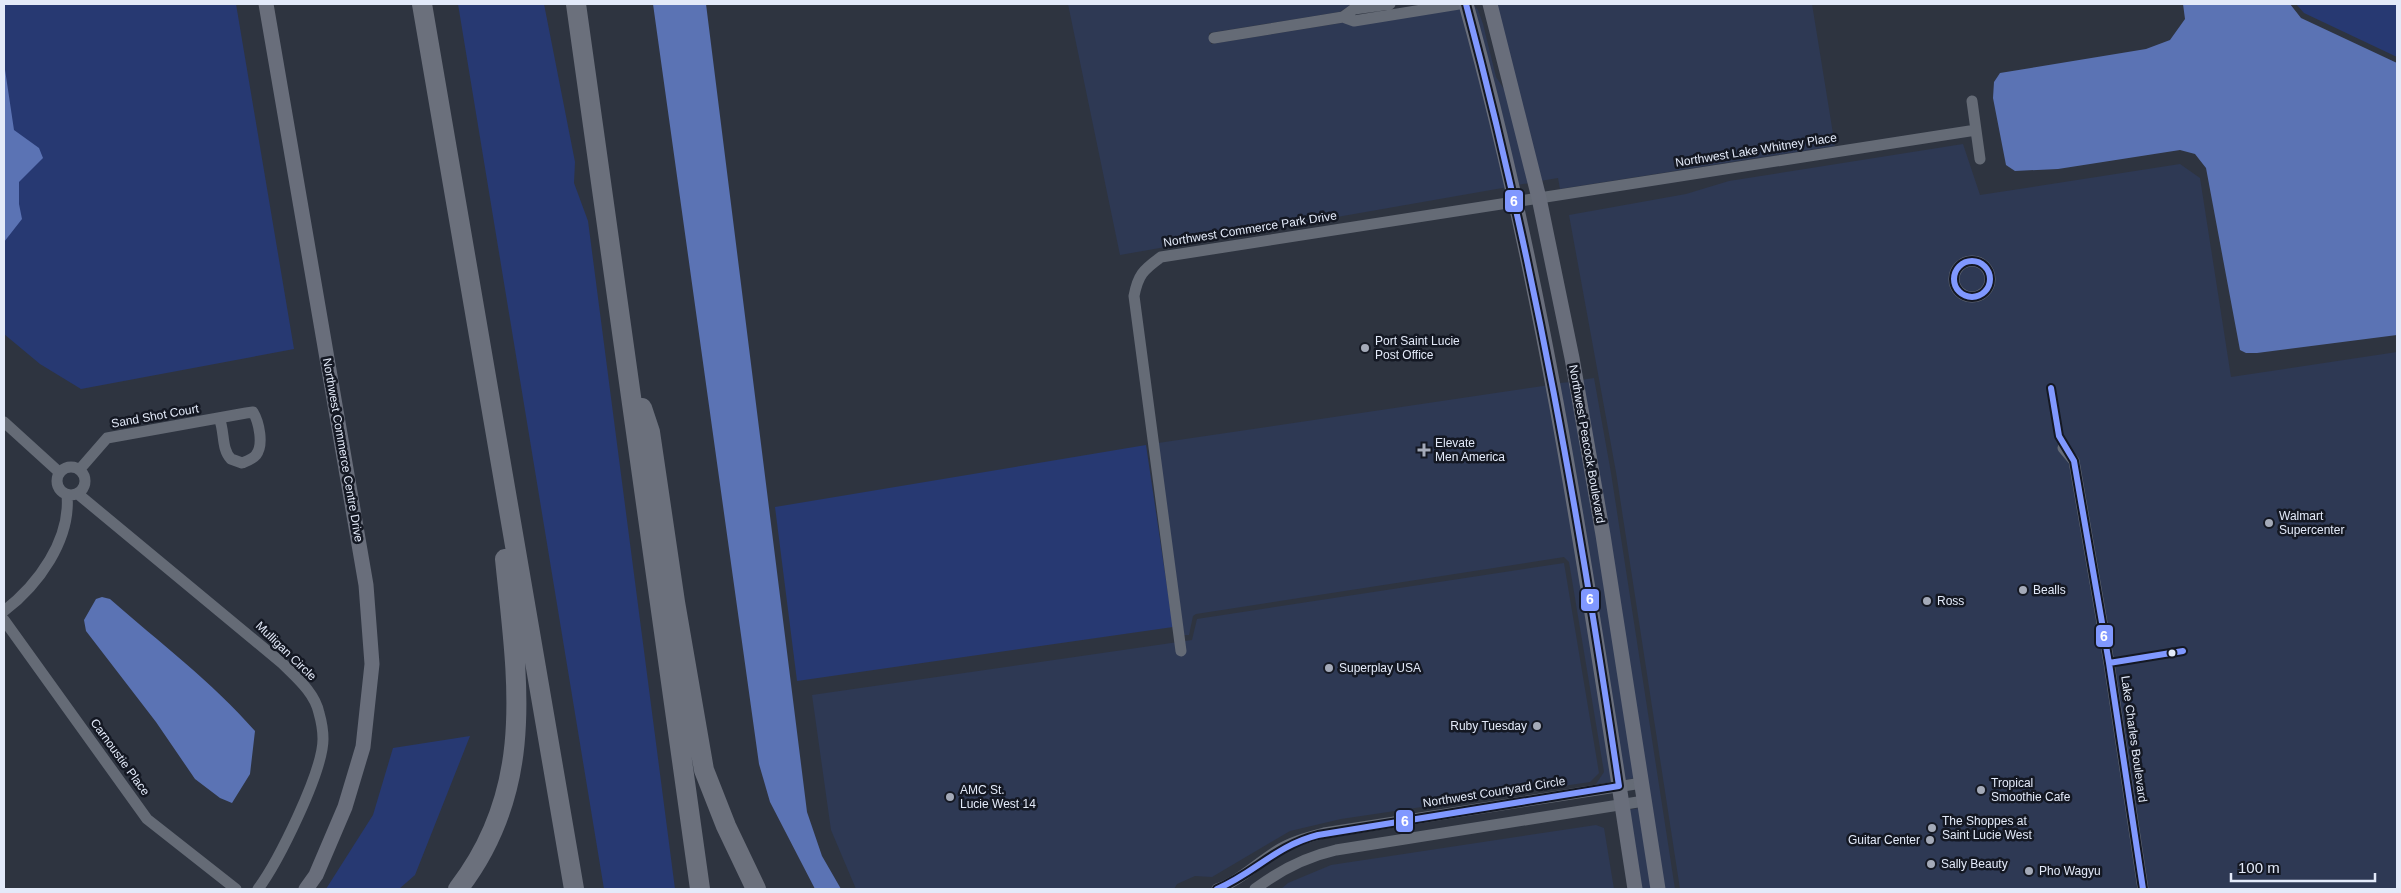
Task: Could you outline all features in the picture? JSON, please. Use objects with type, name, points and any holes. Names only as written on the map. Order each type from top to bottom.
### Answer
[{"type":"highway","points":[[422,4],[574,889]]},
{"type":"highway","points":[[576,4],[700,889]]},
{"type":"highway","points":[[626,362],[650,432],[675,602],[704,770],[726,826],[756,889]]},
{"type":"highway","points":[[458,889],[483,852],[499,813],[513,763],[518,721],[518,686],[503,540],[502,468]]},
{"type":"street","name":"Northwest Commerce Centre Drive","points":[[266,4],[366,585],[372,664],[363,747],[341,816],[316,875],[306,889]]},
{"type":"street","points":[[1343,17],[1354,9],[1390,4]]},
{"type":"street","points":[[1214,38],[1343,17],[1354,20],[1459,4]]},
{"type":"street","name":"Northwest Peacock Boulevard","points":[[1466,4],[1516,202],[1550,362],[1635,889]]},
{"type":"street","points":[[1480,4],[1487,22],[1501,76],[1513,93]]},
{"type":"street","name":"Northwest Peacock Boulevard","points":[[1490,4],[1539,198],[1582,412],[1658,889]]},
{"type":"street","points":[[1972,101],[1980,159]]},
{"type":"street","name":"Northwest Lake Whitney Place","points":[[1539,198],[1976,130]]},
{"type":"street","name":"Northwest Commerce Park Drive","points":[[1181,652],[1136,321],[1134,296],[1138,278],[1147,266],[1161,257],[1177,254],[1539,198]]},
{"type":"street","name":"Sand Shot Court","points":[[80,470],[107,438],[219,418],[253,412],[259,436],[259,447],[256,455],[242,462],[228,456],[223,427],[219,418]]},
{"type":"street","points":[[4,422],[59,472]]},
{"type":"street","name":"Lake Charles Boulevard","points":[[2063,448],[2074,461],[2109,663],[2143,889]]},
{"type":"street","points":[[4,611],[48,564],[61,538],[72,494],[85,485],[83,474],[80,470],[69,466],[59,472],[56,483],[58,488],[72,494]]},
{"type":"street","name":"Mulligan Circle","points":[[72,494],[283,664],[311,693],[319,712],[323,740],[317,767],[297,816],[268,875],[258,889]]},
{"type":"street","name":"Carnoustie Place","points":[[4,620],[148,819],[236,889]]},
{"type":"street","name":"Northwest Courtyard Circle","points":[[1217,889],[1228,885],[1280,849],[1300,839],[1324,833],[1642,783]]},
{"type":"street","points":[[1255,889],[1274,874],[1316,855],[1492,825],[1644,802]]},
{"type":"street","points":[[1489,806],[1492,825]]},
{"type":"shaded area","points":[[4,4],[236,4],[294,349],[81,389],[40,364],[4,334]]},
{"type":"shaded area","points":[[458,4],[544,4],[575,162],[574,183],[588,221],[675,889],[604,889]]},
{"type":"shaded area","points":[[653,4],[706,4],[807,812],[822,856],[841,889],[815,889],[770,802],[759,764]]},
{"type":"shaded area","points":[[1068,4],[1353,4],[1339,12],[1209,33],[1211,44],[1341,23],[1463,9],[1508,187],[1120,255]]},
{"type":"shaded area","points":[[1473,4],[1478,10],[1483,24],[1496,77],[1508,95],[1530,183],[1517,185]]},
{"type":"shaded area","points":[[1495,4],[1812,4],[1835,146],[1560,189],[1558,178],[1540,181]]},
{"type":"shaded area","points":[[2183,4],[2290,4],[2301,18],[2397,63],[2397,335],[2257,353],[2246,353],[2240,350],[2206,168],[2195,154],[2180,150],[2058,169],[2015,171],[2006,165],[1993,98],[1994,82],[2000,73],[2146,49],[2170,40],[2185,19]]},
{"type":"shaded area","points":[[2296,4],[2397,4],[2397,57],[2304,13]]},
{"type":"shaded area","points":[[4,63],[14,130],[39,148],[43,158],[19,182],[19,204],[22,219],[4,242]]},
{"type":"shaded area","points":[[1963,144],[1980,195],[2180,164],[2200,178],[2231,377],[2397,352],[2397,889],[1680,889],[1616,472],[1569,215],[1686,194],[1729,181]]},
{"type":"shaded area","points":[[1594,378],[1611,473],[1675,889],[1663,889],[1581,380]]},
{"type":"shaded area","points":[[1571,382],[1636,778],[1623,780],[1559,383]]},
{"type":"shaded area","points":[[1550,385],[1614,782],[1596,784],[1604,772],[1569,562],[1564,557],[1196,614],[1193,616],[1189,635],[1184,635],[1158,443]]},
{"type":"shaded area","points":[[1146,445],[1173,627],[797,681],[775,507]]},
{"type":"shaded area","points":[[1564,563],[1599,773],[1590,782],[1341,819],[1290,831],[1212,877],[1195,876],[1177,884],[1174,889],[856,889],[831,830],[812,695],[1192,640],[1197,619]]},
{"type":"shaded area","points":[[102,597],[110,599],[185,663],[255,731],[250,774],[232,803],[220,798],[195,779],[156,722],[86,631],[84,620],[96,599]]},
{"type":"shaded area","points":[[470,736],[415,875],[399,889],[326,889],[373,815],[393,748]]},
{"type":"shaded area","points":[[1640,808],[1653,889],[1640,889],[1628,810]]},
{"type":"shaded area","points":[[1596,825],[1604,828],[1614,889],[1281,889],[1288,883],[1331,865]]},
{"type":"transit line","name":"6","points":[[1217,889],[1230,883],[1289,846],[1318,835],[1619,786],[1572,491],[1554,393],[1514,199],[1466,4]]},
{"type":"transit line","name":"6","points":[[1972,261],[1979,262],[1985,266],[1989,272],[1990,279],[1989,286],[1985,292],[1979,296],[1972,297],[1965,296],[1959,292],[1955,286],[1954,279],[1955,272],[1959,266],[1965,262],[1972,261]]},
{"type":"transit line","name":"6","points":[[2051,388],[2059,436],[2074,461],[2109,663],[2143,889]]},
{"type":"transit line","name":"6","points":[[2109,663],[2183,651]]},
{"type":"place","name":"Port Saint Lucie Post Office","points":[[1365,348]]},
{"type":"place","name":"Elevate Men America","points":[[1424,450]]},
{"type":"place","name":"Walmart Supercenter","points":[[2269,523]]},
{"type":"place","name":"Bealls","points":[[2023,590]]},
{"type":"place","name":"Ross","points":[[1927,601]]},
{"type":"place","name":"Superplay USA","points":[[1329,668]]},
{"type":"place","name":"Ruby Tuesday","points":[[1537,726]]},
{"type":"place","name":"Tropical Smoothie Cafe","points":[[1981,790]]},
{"type":"place","name":"AMC St. Lucie West 14","points":[[950,797]]},
{"type":"place","name":"The Shoppes at Saint Lucie West","points":[[1932,828]]},
{"type":"place","name":"Guitar Center","points":[[1930,840]]},
{"type":"place","name":"Sally Beauty","points":[[1931,864]]},
{"type":"place","name":"Pho Wagyu","points":[[2029,871]]}]
